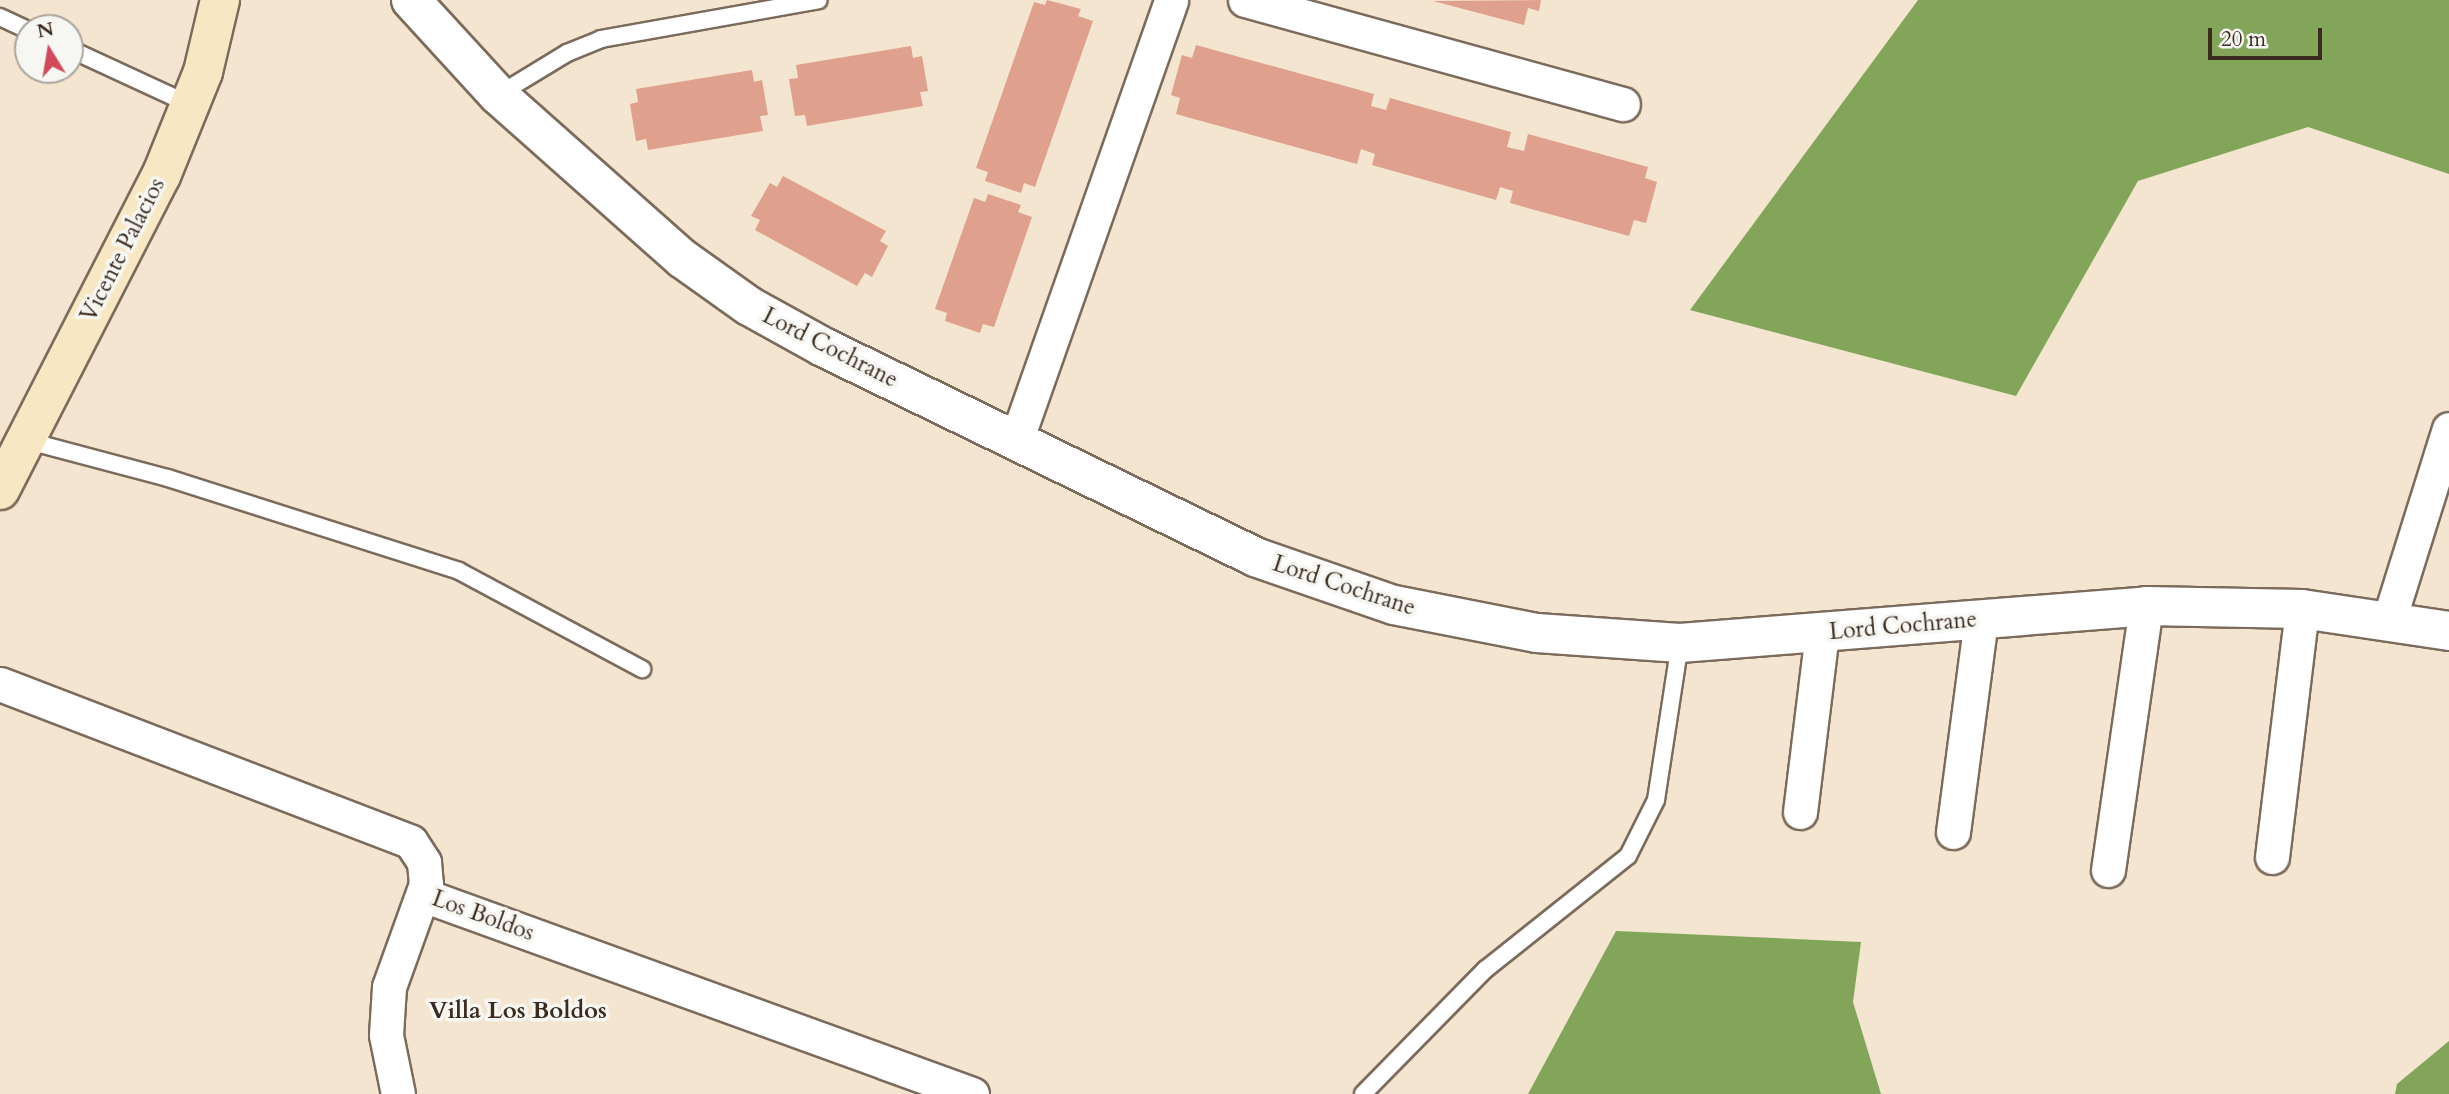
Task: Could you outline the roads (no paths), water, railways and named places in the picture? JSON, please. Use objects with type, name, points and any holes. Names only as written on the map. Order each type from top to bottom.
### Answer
[{"type":"main road","name":"Vicente Palacios","points":[[0,490],[161,176],[204,72],[220,0]]},
{"type":"street","name":"Lord Cochrane","points":[[411,0],[498,95],[683,258],[749,306],[822,347],[1255,557],[1394,605],[1537,633],[1680,643],[2146,606],[2302,609],[2449,631]]},
{"type":"street","points":[[1016,441],[1171,0]]},
{"type":"street","points":[[1245,0],[1623,104]]},
{"type":"street","points":[[2389,620],[2449,429]]},
{"type":"street","points":[[2108,870],[2146,606]]},
{"type":"street","points":[[2272,857],[2302,609]]},
{"type":"street","points":[[1954,832],[1981,619]]},
{"type":"street","points":[[1800,812],[1822,633]]},
{"type":"street","name":"Los Boldos","points":[[0,684],[401,836],[411,842],[425,862],[422,895],[972,1094]]},
{"type":"street","points":[[398,1094],[386,1035],[387,999],[396,964],[422,895]]},
{"type":"lane","points":[[498,95],[567,53],[601,39],[819,0]]},
{"type":"lane","points":[[84,55],[191,105]]},
{"type":"lane","points":[[25,440],[168,478],[459,571],[642,669]]},
{"type":"lane","points":[[1363,1094],[1486,970],[1628,856],[1656,800],[1680,643]]},
{"type":"district","name":"Villa Los Boldos","points":[[518,1011]]}]
